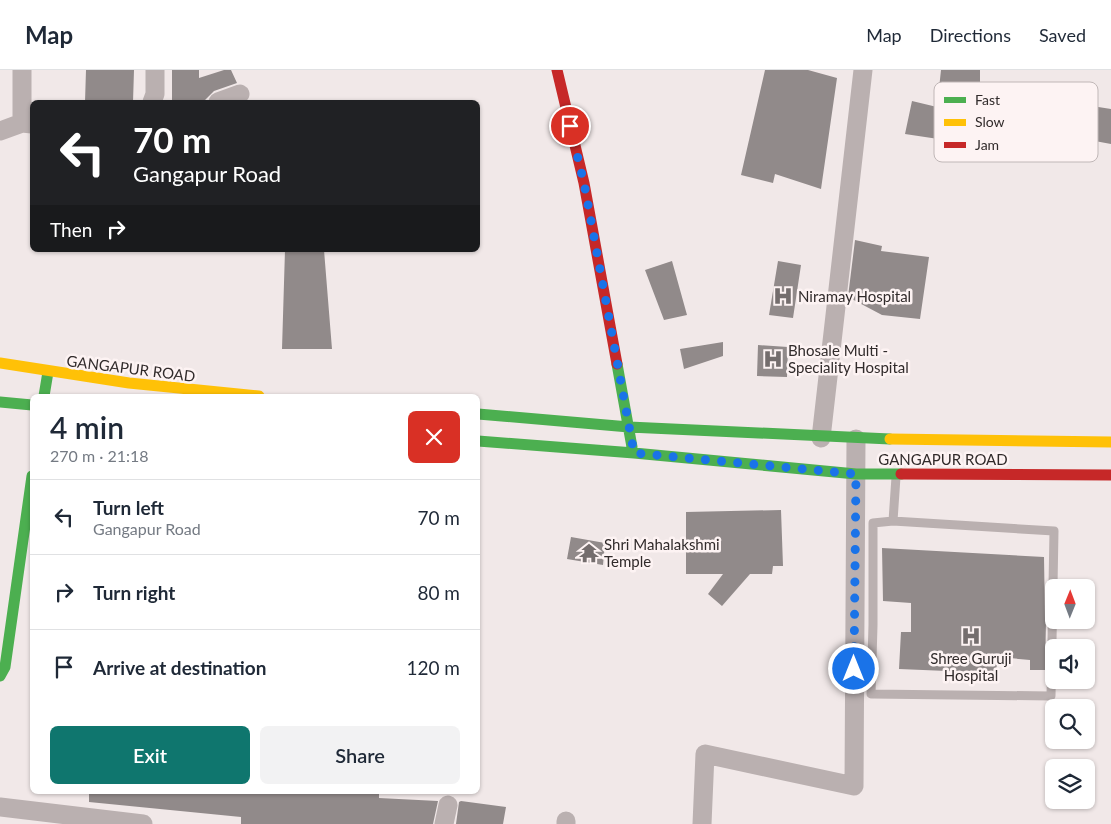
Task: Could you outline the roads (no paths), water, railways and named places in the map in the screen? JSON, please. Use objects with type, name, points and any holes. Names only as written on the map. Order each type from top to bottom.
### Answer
[{"type":"main road","points":[[557,70],[584,183],[634,453]]},
{"type":"main road","name":"GANGAPUR ROAD","points":[[0,363],[48,372],[166,388],[236,394]]},
{"type":"main road","points":[[44,394],[48,372]]},
{"type":"main road","points":[[0,402],[30,405]]},
{"type":"main road","name":"GANGAPUR ROAD","points":[[480,414],[628,427],[856,440],[1111,442]]},
{"type":"main road","name":"GANGAPUR ROAD","points":[[480,441],[634,453],[856,474],[1111,475]]},
{"type":"main road","points":[[0,676],[4,667],[30,490]]},
{"type":"street","points":[[0,131],[27,123],[22,70]]},
{"type":"street","points":[[153,100],[155,94],[155,70]]},
{"type":"street","points":[[821,438],[860,71]]},
{"type":"street","points":[[224,100],[240,94]]},
{"type":"street","points":[[702,824],[705,754],[854,786],[856,440]]},
{"type":"street","points":[[444,824],[448,805]]},
{"type":"street","points":[[0,806],[81,820],[143,824]]},
{"type":"lane","points":[[893,521],[896,474]]},
{"type":"lane","points":[[893,521],[1054,531],[1051,696],[871,694],[873,523],[893,521]]},
{"type":"place","name":"Niramay Hospital","points":[[783,296]]},
{"type":"place","name":"Bhosale Multi - Speciality Hospital","points":[[773,359]]},
{"type":"place","name":"Shri Mahalakshmi Temple","points":[[589,553]]},
{"type":"place","name":"Shree Guruji Hospital","points":[[971,636]]}]
